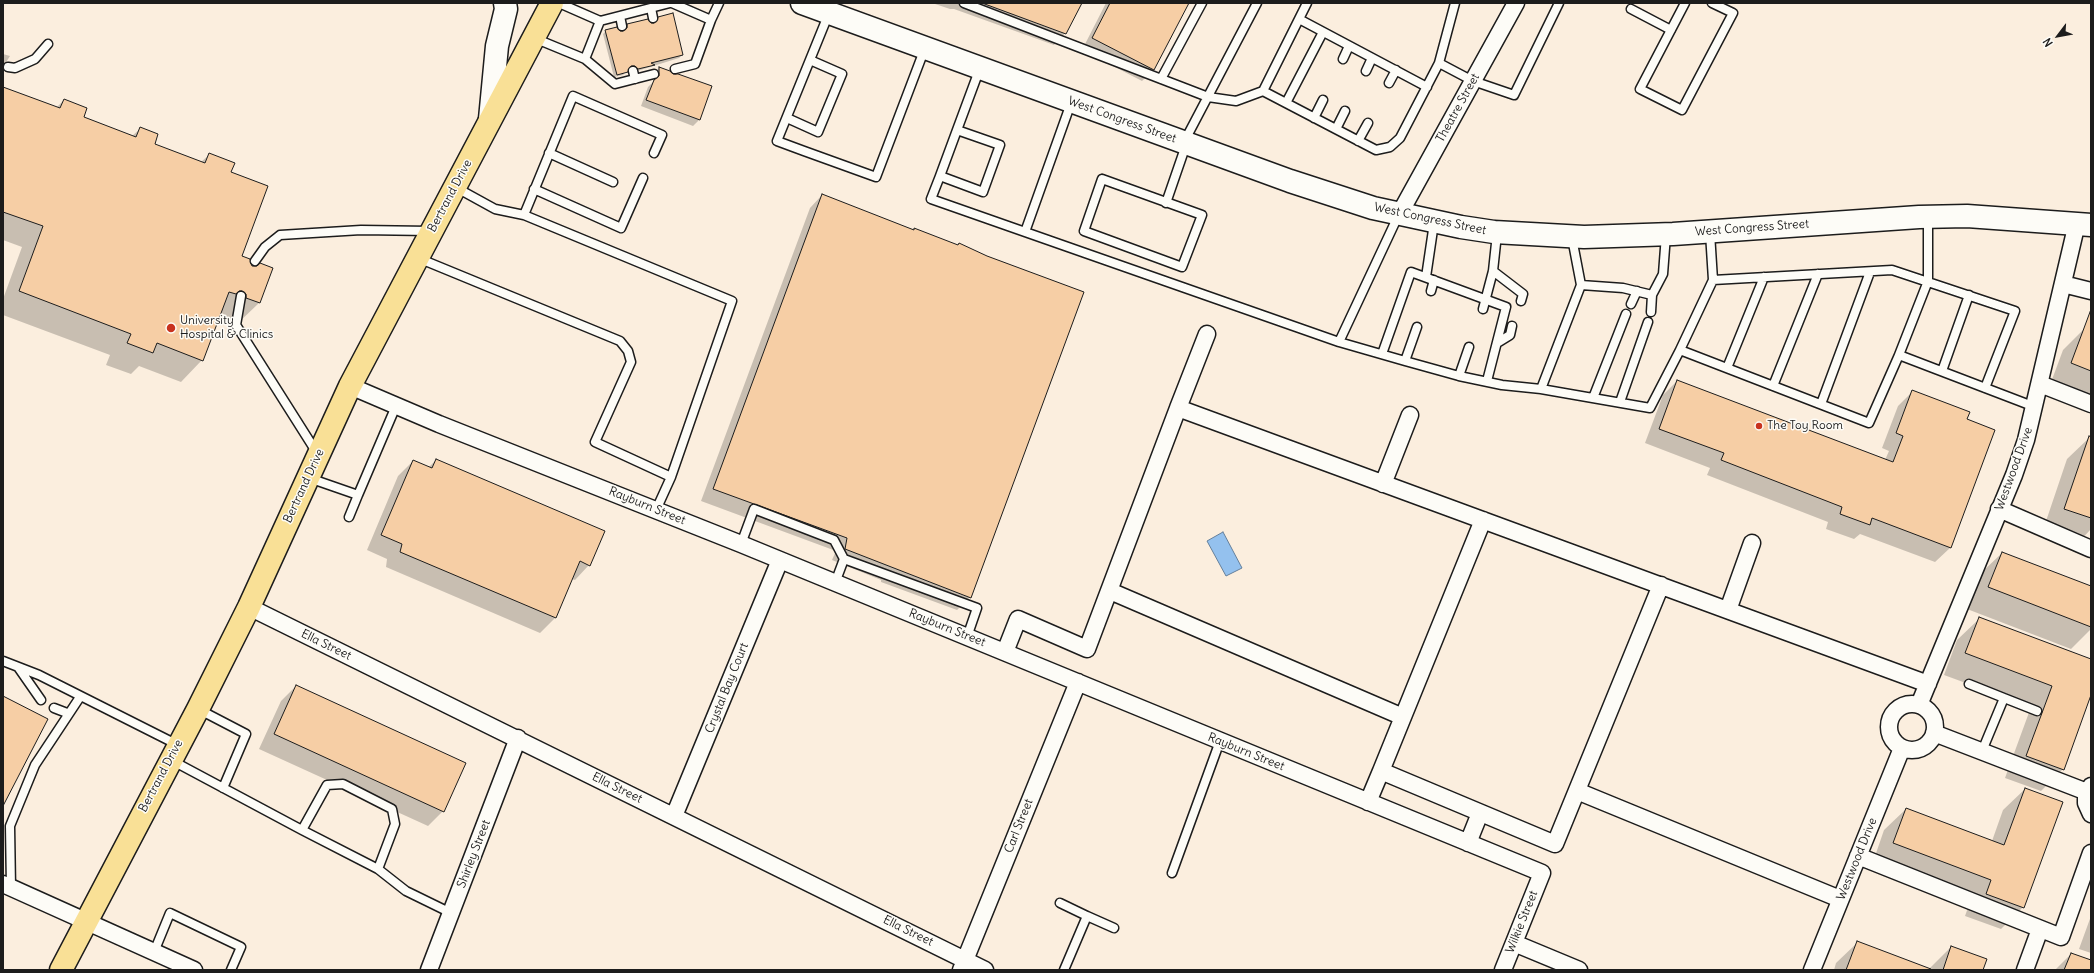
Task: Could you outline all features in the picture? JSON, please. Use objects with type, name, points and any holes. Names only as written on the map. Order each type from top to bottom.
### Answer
[{"type":"main road","points":[[490,119],[496,46],[506,9],[505,3]]},
{"type":"main road","name":"Bertrand Drive","points":[[61,970],[174,752],[198,709],[249,607],[350,386],[552,3]]},
{"type":"main road","name":"West Congress Street","points":[[802,3],[1330,195],[1400,214],[1497,232],[1572,236],[1666,234],[1928,217],[1967,216],[2084,224]]},
{"type":"street","name":"Theatre Street","points":[[1400,214],[1516,3]]},
{"type":"street","name":"Westwood Drive","points":[[1919,705],[2000,509],[2026,440],[2063,284],[2084,224]]},
{"type":"street","points":[[2063,284],[2091,291]]},
{"type":"street","points":[[1005,652],[1018,620],[1087,649],[1178,408],[1208,334]]},
{"type":"street","points":[[2040,384],[2091,404]]},
{"type":"street","name":"Rayburn Street","points":[[350,386],[396,406],[742,544],[1542,873]]},
{"type":"street","points":[[1178,408],[1928,684]]},
{"type":"street","points":[[1384,484],[1410,415]]},
{"type":"street","points":[[2000,509],[2091,549]]},
{"type":"street","points":[[1368,802],[1483,520]]},
{"type":"street","points":[[1728,610],[1752,543]]},
{"type":"street","name":"Crystal Bay Court","points":[[674,816],[780,560]]},
{"type":"street","points":[[1381,772],[1555,844],[1661,586]]},
{"type":"street","points":[[1110,591],[1403,717]]},
{"type":"street","name":"Ella Street","points":[[249,607],[674,816],[963,965],[985,970]]},
{"type":"street","name":"Carl Street","points":[[963,965],[1078,682]]},
{"type":"street","points":[[1919,705],[1931,714],[1935,721],[1934,733],[1929,743],[1923,747],[1916,750],[1902,748],[1896,743],[1889,730],[1892,716],[1903,706],[1919,705]]},
{"type":"street","points":[[1934,733],[1982,752],[2089,789],[2086,803],[2091,814]]},
{"type":"street","name":"Shirley Street","points":[[429,970],[518,738]]},
{"type":"street","name":"Westwood Drive","points":[[1812,970],[1902,748]]},
{"type":"street","points":[[1577,791],[1840,899]]},
{"type":"street","points":[[1468,843],[1480,813]]},
{"type":"street","points":[[1858,856],[2061,937],[2091,853]]},
{"type":"street","name":"Wilkie Street","points":[[1502,970],[1542,873]]},
{"type":"street","points":[[7,886],[86,920],[194,970]]},
{"type":"street","points":[[2025,970],[2040,929]]},
{"type":"street","points":[[1514,943],[1579,970]]},
{"type":"lane","points":[[559,3],[600,21],[671,3],[711,20]]},
{"type":"lane","points":[[637,11],[641,3]]},
{"type":"lane","points":[[675,69],[695,64],[711,20],[719,3]]},
{"type":"lane","points":[[964,3],[1208,97],[1236,101],[1263,91],[1307,3]]},
{"type":"lane","points":[[1161,79],[1202,3]]},
{"type":"lane","points":[[1166,203],[1185,143],[1257,3]]},
{"type":"lane","points":[[1263,91],[1376,150],[1390,147],[1400,138],[1440,63],[1455,3]]},
{"type":"lane","points":[[1440,63],[1473,81],[1514,95],[1559,3]]},
{"type":"lane","points":[[1685,3],[1640,89],[1682,110],[1733,13],[1712,3]]},
{"type":"lane","points":[[651,8],[653,18]]},
{"type":"lane","points":[[1631,9],[1671,30]]},
{"type":"lane","points":[[830,12],[777,141],[876,177],[926,47]]},
{"type":"lane","points":[[620,16],[622,26]]},
{"type":"lane","points":[[1299,19],[1427,87]]},
{"type":"lane","points":[[585,59],[600,21]]},
{"type":"lane","points":[[1286,103],[1323,32]]},
{"type":"lane","points":[[534,37],[585,59],[615,84],[634,75],[654,74]]},
{"type":"lane","points":[[8,66],[15,68],[35,59],[48,44]]},
{"type":"lane","points":[[1343,59],[1350,46]]},
{"type":"lane","points":[[1366,71],[1372,58]]},
{"type":"lane","points":[[786,118],[818,132],[842,74],[810,60]]},
{"type":"lane","points":[[980,68],[931,199],[1340,342],[1459,376],[1650,408],[1714,280],[1710,231]]},
{"type":"lane","points":[[1389,83],[1396,70]]},
{"type":"lane","points":[[524,215],[573,96],[662,135],[654,153]]},
{"type":"lane","points":[[1314,118],[1323,100]]},
{"type":"lane","points":[[1025,232],[1072,102]]},
{"type":"lane","points":[[1336,129],[1345,111]]},
{"type":"lane","points":[[1358,141],[1368,123]]},
{"type":"lane","points":[[940,176],[983,192],[1000,145],[957,130]]},
{"type":"lane","points":[[549,153],[613,182]]},
{"type":"lane","points":[[534,189],[621,228],[643,178]]},
{"type":"lane","points":[[1102,179],[1166,203],[1202,215],[1182,267],[1084,231],[1102,179]]},
{"type":"lane","points":[[454,187],[495,209],[524,215],[732,301],[671,477],[656,510]]},
{"type":"lane","points":[[1340,342],[1400,214]]},
{"type":"lane","points":[[1680,350],[1869,423],[1899,355],[1928,281],[1928,217]]},
{"type":"lane","points":[[1431,290],[1430,279],[1434,221]]},
{"type":"lane","points":[[255,261],[265,247],[280,235],[361,230],[431,231]]},
{"type":"lane","points":[[1483,309],[1493,271],[1497,232]]},
{"type":"lane","points":[[1651,312],[1652,295],[1663,274],[1666,234]]},
{"type":"lane","points":[[1541,389],[1581,285],[1572,236]]},
{"type":"lane","points":[[417,258],[620,341],[628,351],[631,362],[595,442],[671,477]]},
{"type":"lane","points":[[1714,280],[1892,270],[2015,311],[1985,388]]},
{"type":"lane","points":[[1493,271],[1524,294],[1521,301]]},
{"type":"lane","points":[[1382,354],[1411,272],[1506,307],[1487,381]]},
{"type":"lane","points":[[1821,404],[1870,272]]},
{"type":"lane","points":[[1773,386],[1818,274]]},
{"type":"lane","points":[[1727,368],[1764,277]]},
{"type":"lane","points":[[1581,285],[1623,288],[1652,295]]},
{"type":"lane","points":[[1631,304],[1637,291]]},
{"type":"lane","points":[[1942,371],[1969,295]]},
{"type":"lane","points":[[241,296],[236,325],[318,455]]},
{"type":"lane","points":[[1593,398],[1626,314]]},
{"type":"lane","points":[[1620,402],[1648,322]]},
{"type":"lane","points":[[1497,343],[1510,335],[1512,326]]},
{"type":"lane","points":[[1405,361],[1417,327]]},
{"type":"lane","points":[[1459,376],[1469,346]]},
{"type":"lane","points":[[1899,355],[2035,407]]},
{"type":"lane","points":[[349,517],[396,406]]},
{"type":"lane","points":[[308,477],[358,495]]},
{"type":"lane","points":[[742,544],[754,509],[834,540],[844,559],[977,608],[967,637]]},
{"type":"lane","points":[[835,583],[844,559]]},
{"type":"lane","points":[[3,661],[80,696],[174,752],[223,788],[378,869],[406,890],[451,913]]},
{"type":"lane","points":[[18,667],[41,700]]},
{"type":"lane","points":[[1969,684],[2037,711]]},
{"type":"lane","points":[[7,886],[6,843],[10,826],[34,765],[67,713],[80,696]]},
{"type":"lane","points":[[1982,752],[2004,698]]},
{"type":"lane","points":[[54,708],[67,713]]},
{"type":"lane","points":[[198,709],[246,734],[223,788]]},
{"type":"lane","points":[[1172,873],[1220,741]]},
{"type":"lane","points":[[302,830],[327,785],[343,784],[392,808],[395,824],[378,869]]},
{"type":"lane","points":[[1060,903],[1114,928]]},
{"type":"lane","points":[[154,952],[170,913],[240,947],[231,970]]},
{"type":"lane","points":[[1064,970],[1087,916]]},
{"type":"water","points":[[1223,532],[1242,568],[1226,576],[1207,541]]},
{"type":"building","points":[[982,3],[1082,3],[1066,34]]},
{"type":"building","points":[[1110,3],[1189,3],[1154,70],[1092,38]]},
{"type":"building","points":[[673,13],[683,55],[651,63],[655,65],[638,69],[635,66],[631,66],[628,72],[617,75],[605,30],[617,27],[620,31],[623,31],[627,28],[627,24],[648,19],[651,23],[654,23],[658,17]]},
{"type":"building","points":[[659,67],[670,71],[673,74],[678,74],[712,86],[700,120],[646,100],[654,80],[659,76]]},
{"type":"building","points":[[3,87],[60,108],[64,99],[87,108],[84,117],[136,137],[140,127],[158,134],[155,144],[205,163],[209,153],[235,163],[231,172],[268,186],[242,256],[250,259],[252,266],[257,266],[260,263],[273,268],[260,303],[246,298],[246,294],[242,291],[239,291],[236,294],[229,292],[203,361],[157,343],[153,353],[127,343],[131,334],[19,291],[43,226],[3,212]]},
{"type":"building","points":[[822,194],[914,230],[914,228],[958,245],[959,243],[987,256],[1084,292],[971,598],[845,549],[847,538],[713,489]]},
{"type":"building","points":[[2090,312],[2091,313],[2091,371],[2071,363]]},
{"type":"building","points":[[1677,380],[1893,462],[1903,436],[1896,433],[1912,390],[1970,412],[1967,419],[1995,430],[1951,548],[1872,518],[1870,525],[1840,514],[1842,507],[1721,460],[1724,453],[1659,429]]},
{"type":"building","points":[[2089,436],[2091,437],[2091,518],[2064,509]]},
{"type":"building","points":[[436,459],[605,531],[590,566],[580,561],[556,618],[400,552],[402,544],[381,535],[413,460],[432,468]]},
{"type":"building","points":[[2002,552],[2091,586],[2091,627],[1988,587]]},
{"type":"building","points":[[1979,617],[2091,659],[2091,695],[2064,770],[2026,756],[2052,686],[1965,653]]},
{"type":"building","points":[[296,685],[466,763],[444,812],[274,734]]},
{"type":"building","points":[[3,696],[48,719],[3,806]]},
{"type":"building","points":[[2025,788],[2063,802],[2024,908],[1986,894],[1991,880],[1893,843],[1906,808],[2004,845]]},
{"type":"building","points":[[1857,941],[1931,969],[1931,970],[1846,970]]},
{"type":"building","points":[[1951,946],[1987,959],[1983,970],[1943,970]]},
{"type":"building","points":[[2071,953],[2091,960],[2091,970],[2064,970]]},
{"type":"place","name":"University Hospital & Clinics","points":[[171,328]]},
{"type":"place","name":"The Toy Room","points":[[1759,426]]}]
